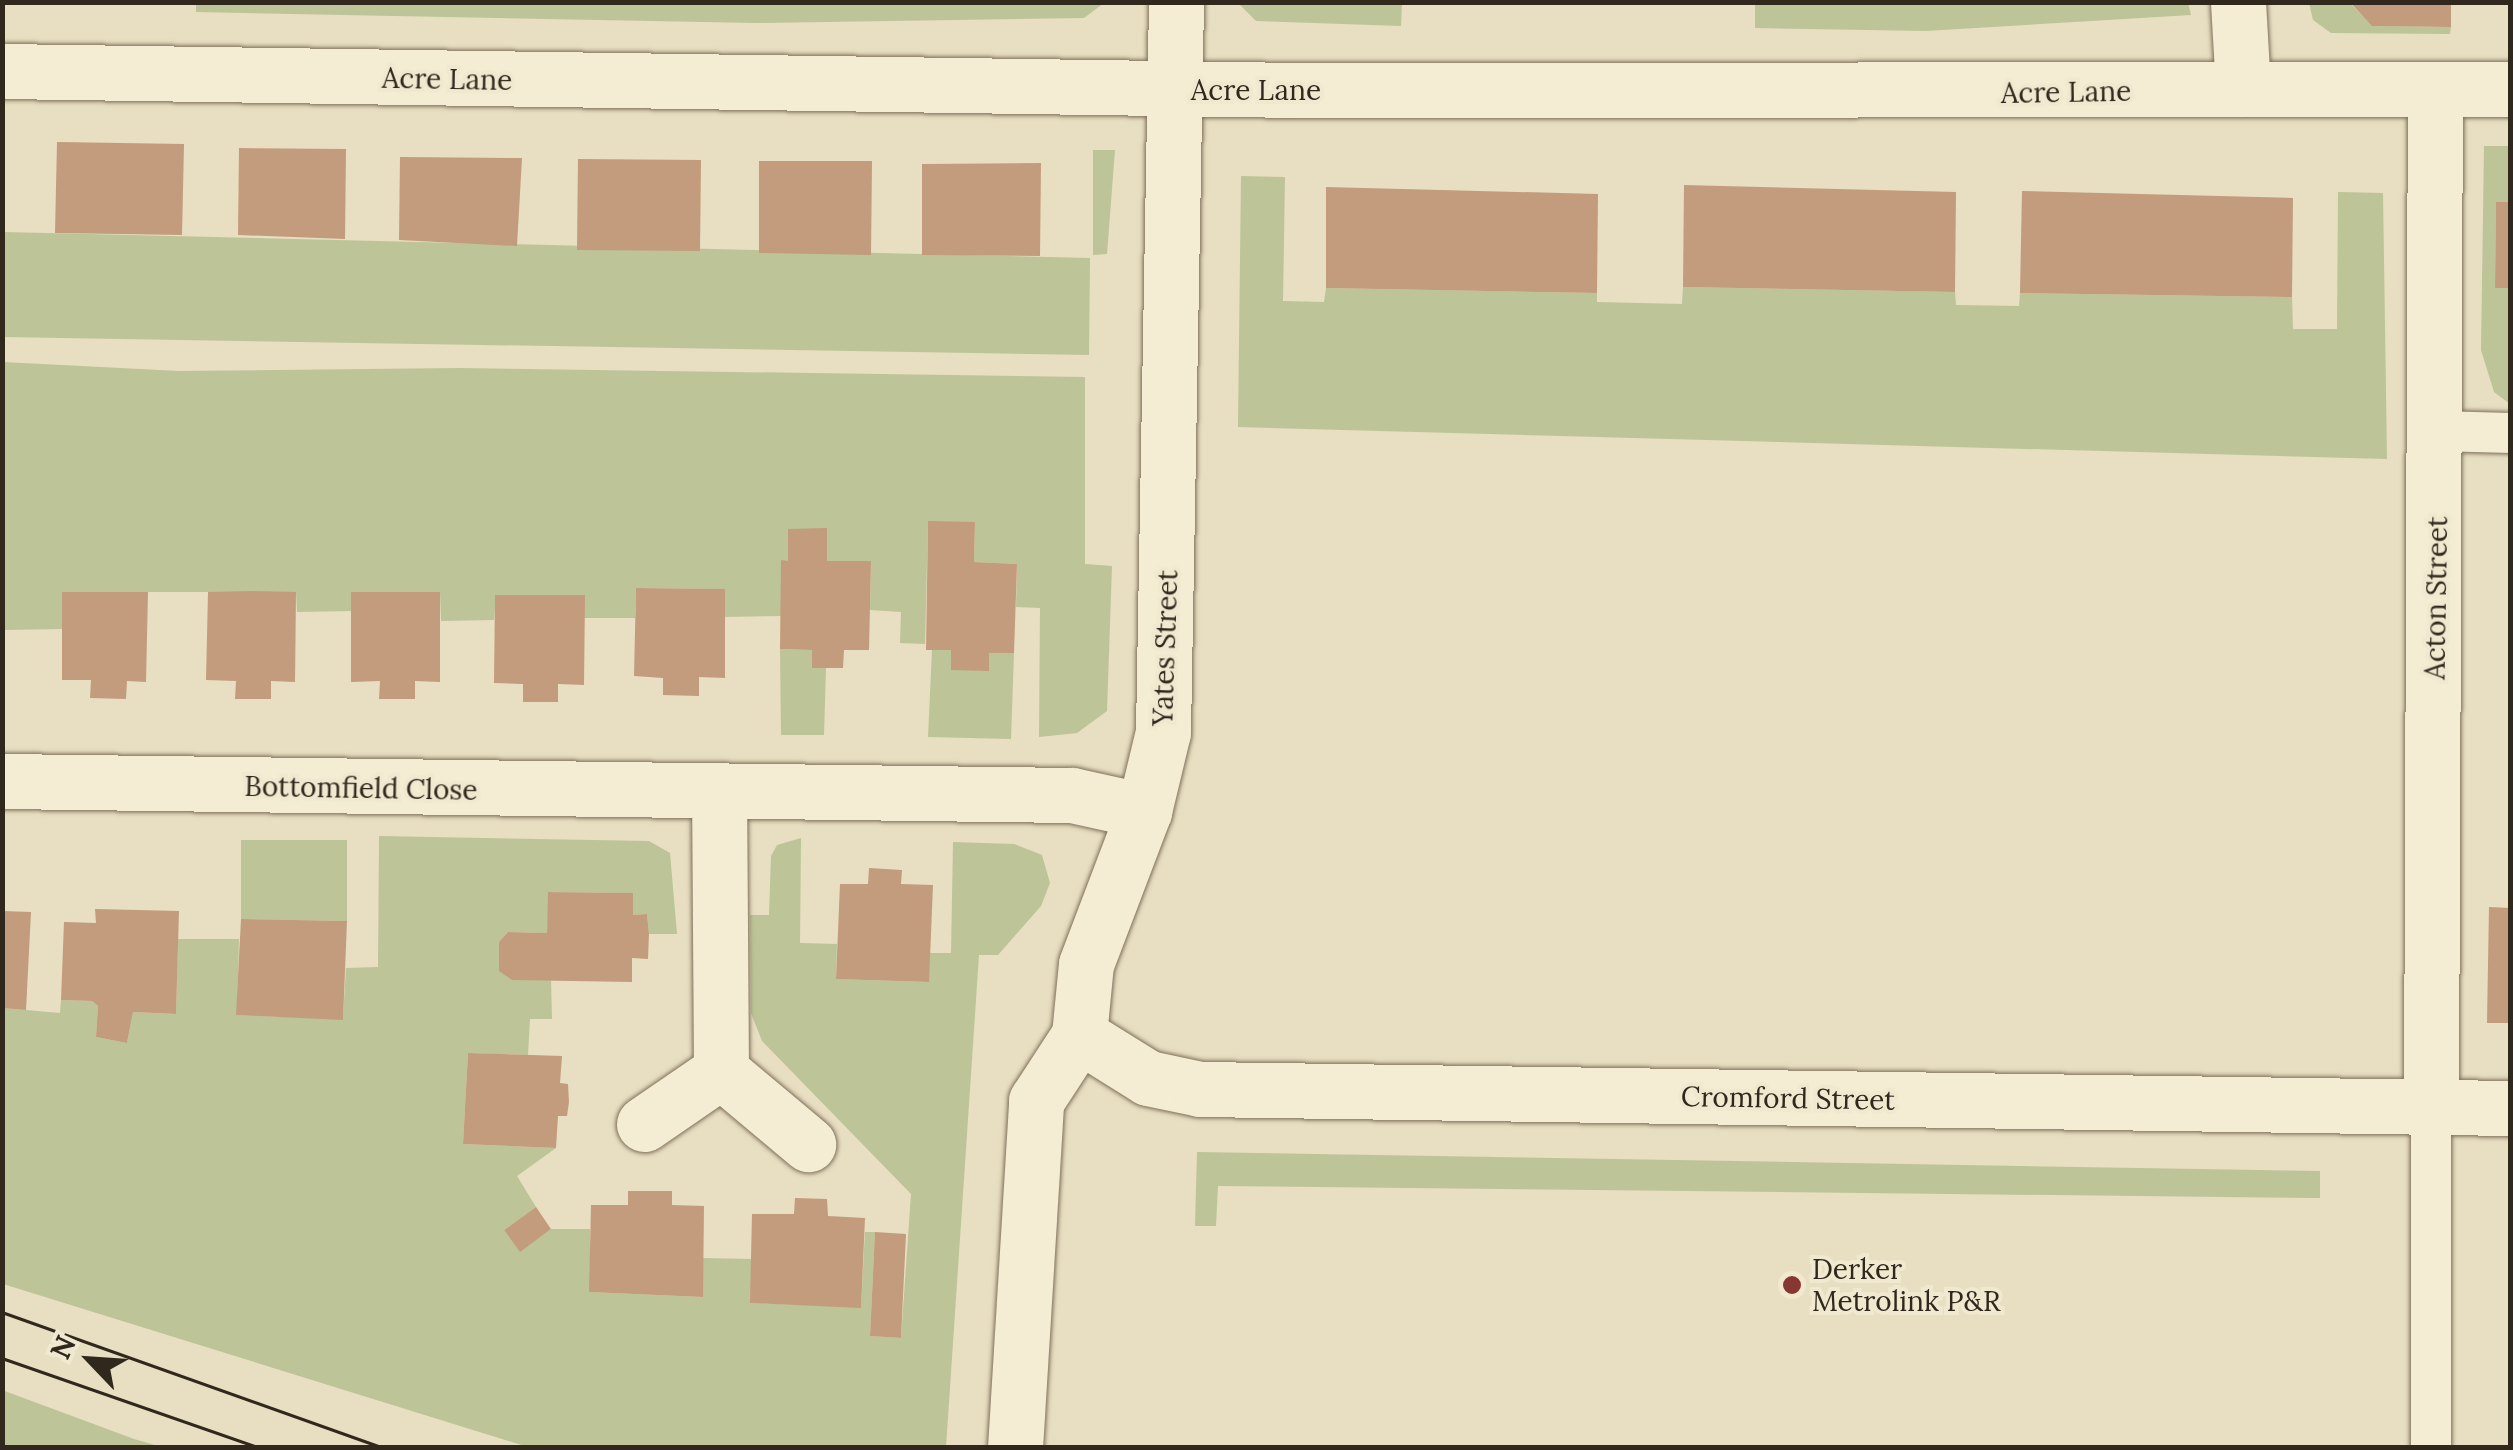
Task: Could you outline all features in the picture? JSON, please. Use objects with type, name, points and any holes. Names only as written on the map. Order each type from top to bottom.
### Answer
[{"type":"street","name":"Yates Street","points":[[1015,1448],[1036,1101],[1079,1035],[1086,964],[1144,811],[1167,686],[1176,2]]},
{"type":"street","points":[[2238,2],[2243,90]]},
{"type":"street","name":"Acre Lane","points":[[2,70],[1175,89],[2510,89]]},
{"type":"street","name":"Acton Street","points":[[2431,1108],[2438,431],[2435,89]]},
{"type":"street","name":"Bottomfield Close","points":[[2,782],[1072,795],[1144,811]]},
{"type":"street","points":[[719,792],[721,1072],[808,1144]]},
{"type":"street","name":"Cromford Street","points":[[1079,1035],[1148,1078],[1200,1089],[2510,1108]]},
{"type":"street","points":[[644,1124],[721,1072]]},
{"type":"lane","points":[[2438,431],[2510,433]]},
{"type":"lane","points":[[2431,1108],[2432,1448]]},
{"type":"green space","points":[[196,2],[1104,3],[1084,18],[756,23],[196,12]]},
{"type":"green space","points":[[1237,2],[1402,3],[1401,26],[1256,21]]},
{"type":"green space","points":[[1755,2],[2188,2],[2191,15],[1926,31],[1755,28]]},
{"type":"green space","points":[[2309,3],[2350,3],[2373,26],[2451,27],[2450,34],[2331,33],[2313,20]]},
{"type":"green space","points":[[2484,146],[2510,146],[2510,202],[2496,203],[2495,287],[2510,288],[2510,404],[2494,392],[2481,350]]},
{"type":"green space","points":[[1093,150],[1115,150],[1107,254],[1093,255]]},
{"type":"green space","points":[[1241,176],[1285,177],[1283,301],[1324,302],[1326,288],[1597,293],[1597,302],[1682,304],[1683,287],[1955,292],[1956,305],[2019,306],[2020,293],[2292,297],[2293,329],[2337,329],[2338,192],[2383,193],[2387,459],[1238,427]]},
{"type":"green space","points":[[3,232],[1090,258],[1089,355],[3,337]]},
{"type":"green space","points":[[3,362],[179,371],[459,368],[1085,377],[1085,564],[1112,566],[1107,711],[1077,733],[1039,737],[1040,608],[1016,607],[1017,564],[974,562],[975,522],[928,522],[925,644],[900,643],[901,612],[870,610],[871,561],[781,561],[781,616],[724,617],[724,589],[636,588],[635,618],[584,618],[584,595],[496,595],[494,620],[441,621],[440,592],[352,592],[352,611],[297,612],[296,592],[63,592],[62,629],[5,630]]},
{"type":"green space","points":[[780,649],[812,650],[826,667],[824,735],[781,735]]},
{"type":"green space","points":[[932,650],[951,650],[989,671],[989,653],[1014,653],[1011,739],[928,737]]},
{"type":"green space","points":[[379,836],[649,841],[670,853],[677,934],[649,934],[647,914],[633,915],[632,893],[549,892],[547,933],[508,932],[499,942],[551,980],[552,1019],[530,1019],[528,1055],[468,1053],[463,1144],[556,1148],[517,1176],[536,1207],[504,1230],[520,1251],[551,1229],[590,1229],[590,1292],[702,1297],[703,1258],[752,1259],[751,1303],[861,1307],[865,1232],[875,1232],[870,1336],[901,1338],[911,1194],[762,1041],[751,1013],[750,915],[769,915],[771,856],[777,845],[801,838],[800,943],[837,944],[836,979],[928,982],[930,953],[951,953],[953,842],[1014,844],[1042,855],[1050,883],[1041,906],[998,955],[979,955],[946,1447],[528,1447],[3,1284],[3,1008],[60,1013],[61,1000],[92,1001],[98,1006],[96,1037],[127,1043],[133,1012],[176,1014],[178,939],[239,939],[237,1015],[343,1019],[346,968],[378,967]]},
{"type":"green space","points":[[241,840],[347,840],[347,921],[241,919]]},
{"type":"green space","points":[[1197,1152],[2320,1171],[2320,1198],[1218,1186],[1216,1226],[1195,1226]]},
{"type":"green space","points":[[2,1390],[134,1439],[162,1447],[3,1447]]},
{"type":"building","points":[[2350,2],[2451,2],[2451,27],[2372,26]]},
{"type":"building","points":[[57,142],[184,144],[182,235],[55,233]]},
{"type":"building","points":[[239,148],[346,149],[345,239],[238,235]]},
{"type":"building","points":[[400,157],[522,158],[517,246],[399,240]]},
{"type":"building","points":[[578,159],[701,160],[700,251],[577,250]]},
{"type":"building","points":[[759,161],[872,161],[871,255],[759,253]]},
{"type":"building","points":[[1041,163],[1040,256],[922,255],[922,164]]},
{"type":"building","points":[[1684,185],[1956,192],[1955,292],[1683,287]]},
{"type":"building","points":[[1326,187],[1598,194],[1597,293],[1326,288]]},
{"type":"building","points":[[2022,191],[2293,198],[2292,297],[2020,293]]},
{"type":"building","points":[[2496,202],[2510,202],[2510,288],[2495,288]]},
{"type":"building","points":[[928,521],[975,522],[974,562],[1017,564],[1014,653],[989,653],[989,671],[951,670],[951,650],[926,650]]},
{"type":"building","points":[[827,528],[827,561],[871,561],[869,650],[844,650],[843,668],[812,668],[812,650],[780,649],[781,560],[788,561],[788,529]]},
{"type":"building","points":[[636,588],[725,589],[725,678],[699,677],[699,696],[663,695],[663,678],[634,676]]},
{"type":"building","points":[[62,592],[148,592],[146,682],[127,681],[126,699],[90,698],[91,680],[62,680]]},
{"type":"building","points":[[208,592],[296,592],[295,682],[271,681],[271,699],[235,699],[236,681],[206,680]]},
{"type":"building","points":[[351,592],[440,592],[440,682],[415,681],[415,699],[379,699],[380,681],[351,682]]},
{"type":"building","points":[[495,595],[585,595],[584,685],[558,684],[558,702],[523,702],[523,684],[494,683]]},
{"type":"building","points":[[869,868],[902,870],[901,884],[933,885],[929,982],[836,979],[840,884],[868,884]]},
{"type":"building","points":[[548,892],[633,893],[633,915],[647,914],[649,934],[648,959],[632,958],[632,982],[512,980],[499,971],[499,942],[508,932],[547,933]]},
{"type":"building","points":[[2489,907],[2510,908],[2510,1023],[2487,1023]]},
{"type":"building","points":[[95,909],[179,911],[176,1014],[133,1012],[127,1043],[96,1037],[98,1006],[92,1001],[61,1000],[64,922],[96,923]]},
{"type":"building","points":[[2,911],[31,912],[26,1010],[2,1008]]},
{"type":"building","points":[[241,919],[347,921],[343,1020],[236,1015]]},
{"type":"building","points":[[468,1053],[562,1056],[560,1083],[568,1084],[569,1102],[567,1116],[558,1116],[556,1148],[463,1144]]},
{"type":"building","points":[[628,1191],[672,1191],[672,1205],[704,1206],[703,1297],[589,1292],[591,1205],[628,1205]]},
{"type":"building","points":[[795,1198],[827,1199],[828,1216],[865,1218],[861,1308],[750,1303],[752,1214],[794,1214]]},
{"type":"building","points":[[536,1207],[551,1229],[520,1252],[504,1230]]},
{"type":"building","points":[[875,1232],[906,1234],[901,1338],[870,1336]]},
{"type":"tram line","points":[[2,1312],[383,1448]]},
{"type":"tram line","points":[[2,1358],[261,1448]]},
{"type":"place","name":"Derker Metrolink P&R","points":[[1792,1285]]}]
